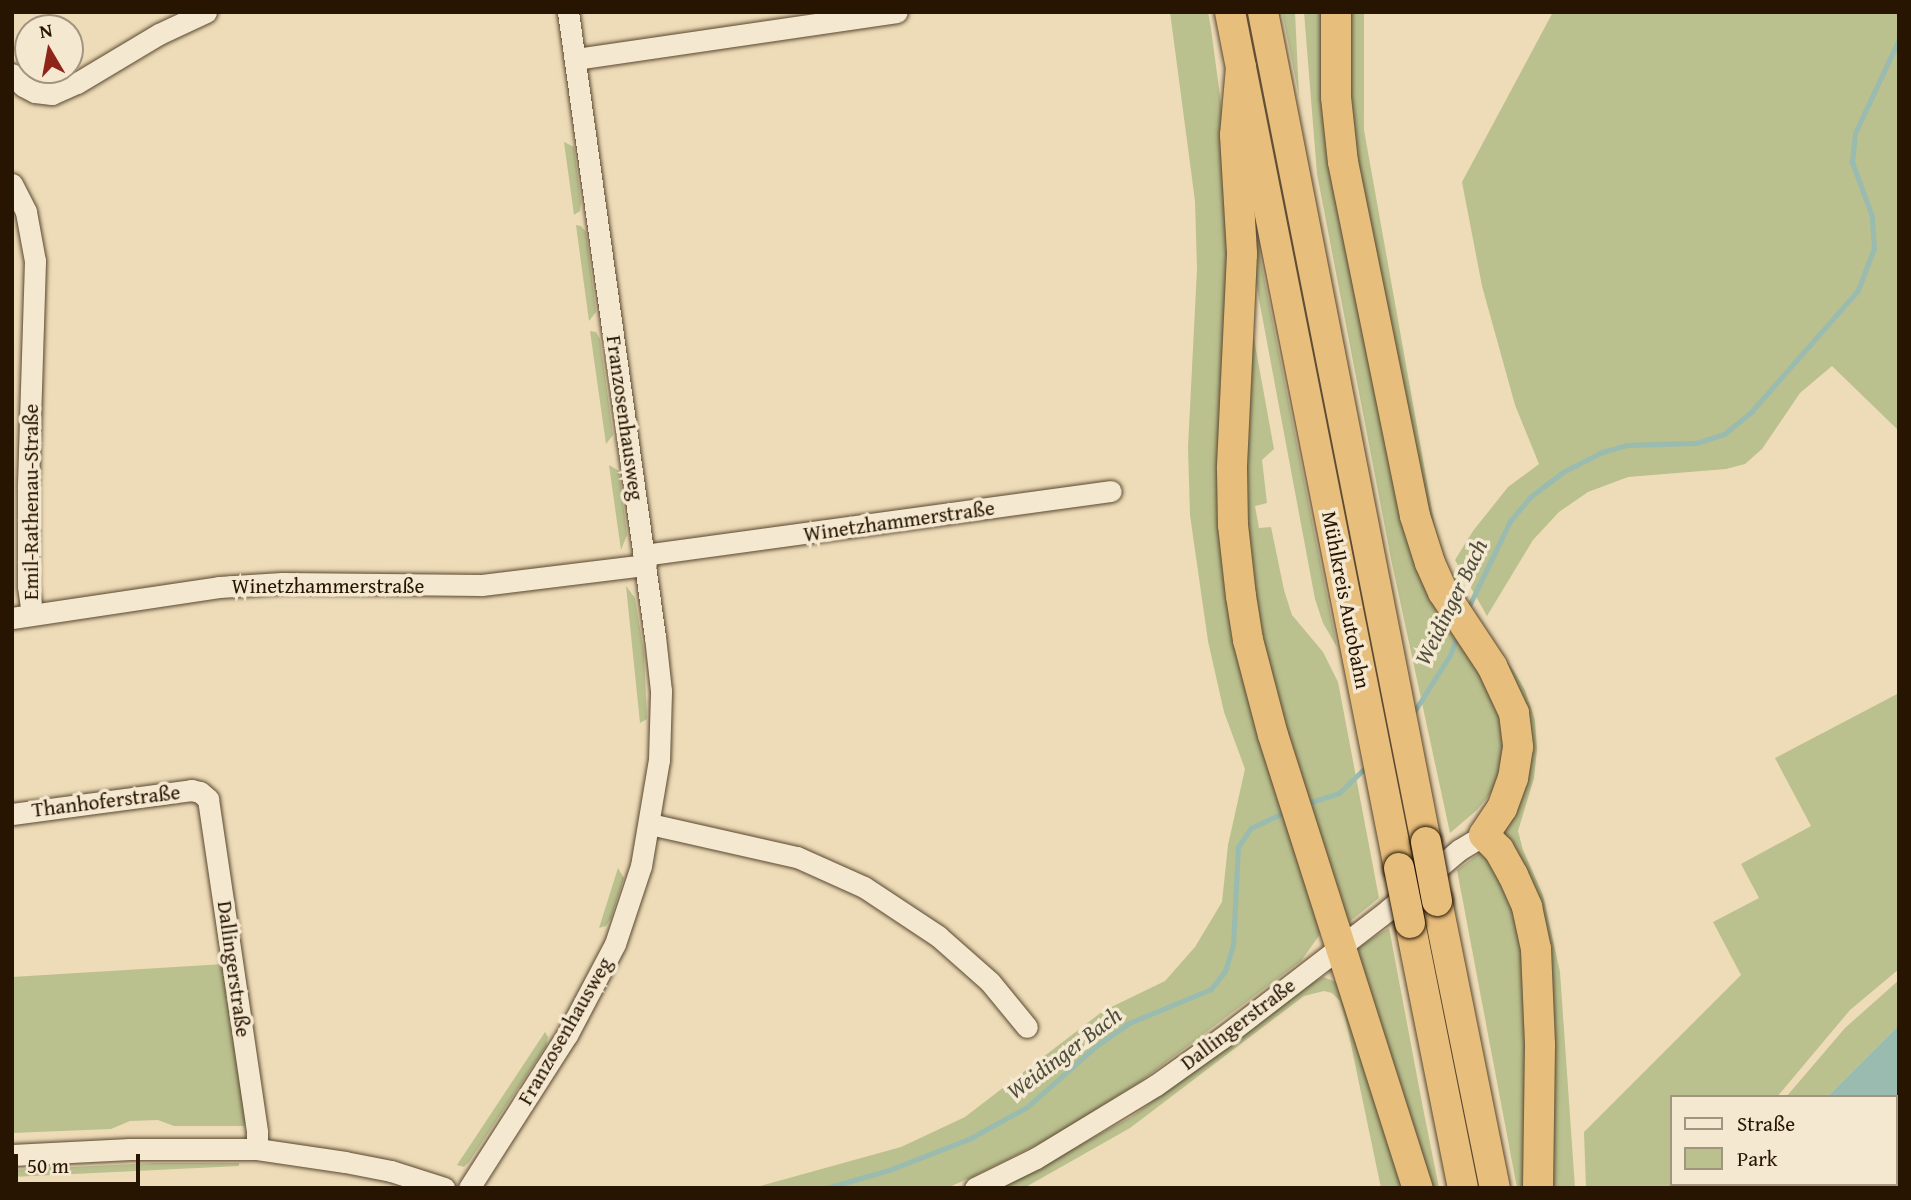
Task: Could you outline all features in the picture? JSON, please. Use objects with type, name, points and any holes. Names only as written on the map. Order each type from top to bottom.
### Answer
[{"type":"highway","name":"Mühlkreis Autobahn","points":[[1230,12],[1463,1188]]},
{"type":"highway","name":"Mühlkreis Autobahn","points":[[1263,12],[1495,1188]]},
{"type":"highway","points":[[1336,12],[1336,97],[1352,214],[1415,516],[1430,563],[1443,592],[1504,688],[1514,713],[1518,747],[1513,778],[1502,808],[1484,835],[1499,850],[1513,875],[1527,907],[1536,948],[1540,1045],[1538,1188]]},
{"type":"highway","points":[[1241,67],[1235,135],[1242,254],[1232,469],[1233,525],[1248,640],[1290,792],[1418,1188]]},
{"type":"street","points":[[12,74],[23,86],[35,92],[52,94],[77,83],[159,34],[206,12]]},
{"type":"street","name":"Franzosenhausweg","points":[[469,1188],[562,1044],[598,980],[632,900],[650,824],[659,760],[661,698],[645,560],[568,12]]},
{"type":"street","points":[[575,58],[897,12]]},
{"type":"street","name":"Emil-Rathenau-Straße","points":[[12,184],[26,212],[34,261],[28,586],[22,616]]},
{"type":"street","name":"Winetzhammerstraße","points":[[22,616],[219,587],[282,583],[482,585],[1111,491]]},
{"type":"street","name":"Thanhoferstraße","points":[[12,814],[191,790],[200,792]]},
{"type":"street","name":"Dallingerstraße","points":[[200,792],[208,799],[211,810],[257,1132],[257,1149]]},
{"type":"street","points":[[650,824],[797,857],[864,887],[938,936],[990,982],[1027,1027]]},
{"type":"street","name":"Dallingerstraße","points":[[975,1188],[1036,1158],[1156,1085],[1388,911],[1459,850],[1484,835]]},
{"type":"street","points":[[12,1156],[142,1149],[257,1149],[356,1164],[444,1188]]},
{"type":"green space","points":[[1170,12],[1208,12],[1211,29],[1227,148],[1231,225],[1222,508],[1321,933],[1301,961],[1141,1081],[1052,1137],[972,1177],[947,1188],[753,1188],[901,1147],[965,1117],[1103,1011],[1165,981],[1195,947],[1222,902],[1228,845],[1245,769],[1224,712],[1208,641],[1190,515],[1188,447],[1197,269],[1195,201]]},
{"type":"green space","points":[[1282,12],[1295,12],[1299,96]]},
{"type":"green space","points":[[1304,12],[1329,12],[1412,538],[1507,718],[1498,784],[1477,810],[1450,833],[1391,559],[1317,174]]},
{"type":"green space","points":[[1344,12],[1364,12],[1364,130],[1435,527],[1450,575],[1479,624],[1514,671],[1525,690],[1535,720],[1537,749],[1534,778],[1518,831],[1523,850],[1543,895],[1560,972],[1575,1188],[1545,1188],[1547,1029],[1500,835],[1525,752],[1432,548],[1344,97]]},
{"type":"green space","points":[[1553,12],[1899,12],[1899,431],[1832,366],[1800,393],[1762,449],[1745,464],[1726,469],[1628,477],[1588,492],[1559,512],[1533,540],[1487,616],[1455,560],[1473,531],[1508,487],[1539,464],[1515,405],[1482,286],[1462,182]]},
{"type":"green space","points":[[564,142],[574,147],[581,203],[580,211],[574,215]]},
{"type":"green space","points":[[1249,201],[1337,647],[1323,623],[1315,599],[1250,251]]},
{"type":"green space","points":[[576,225],[586,232],[596,312],[589,321]]},
{"type":"green space","points":[[1248,306],[1274,449],[1262,460],[1267,503],[1255,506],[1259,528],[1271,527],[1292,615],[1323,652],[1338,682],[1379,898],[1348,923],[1282,745],[1245,570]]},
{"type":"green space","points":[[590,331],[596,332],[600,339],[613,435],[606,444]]},
{"type":"green space","points":[[609,465],[619,471],[627,535],[621,550]]},
{"type":"green space","points":[[626,586],[635,598],[644,653],[647,719],[640,723]]},
{"type":"green space","points":[[1899,693],[1899,969],[1850,1010],[1779,1095],[1670,1095],[1670,1186],[1694,1186],[1692,1188],[1586,1188],[1584,1132],[1741,975],[1713,922],[1759,898],[1741,864],[1811,826],[1775,758]]},
{"type":"green space","points":[[1484,850],[1527,937],[1531,1188],[1517,1188],[1457,870]]},
{"type":"green space","points":[[618,868],[624,878],[611,918],[606,926],[599,928]]},
{"type":"green space","points":[[1389,928],[1439,1188],[1427,1188],[1354,950]]},
{"type":"green space","points":[[224,964],[248,1119],[244,1126],[174,1126],[158,1120],[130,1121],[111,1129],[12,1133],[12,977]]},
{"type":"green space","points":[[1323,977],[1342,984],[1408,1188],[1381,1188],[1346,1021],[1340,1001],[1332,993],[1324,991],[1304,996],[1130,1128],[1024,1188],[1002,1188],[1131,1117],[1305,987]]},
{"type":"green space","points":[[1899,980],[1899,1025],[1829,1095],[1788,1095],[1845,1028]]},
{"type":"green space","points":[[545,1032],[548,1037],[546,1046],[469,1162],[464,1167],[457,1165]]},
{"type":"green space","points":[[155,1163],[239,1163],[239,1166],[12,1177],[12,1170]]},
{"type":"water","points":[[1899,1025],[1897,1123],[1897,1095],[1829,1095]]},
{"type":"waterway","name":"Weidinger Bach","points":[[1467,610],[1510,521],[1530,497],[1563,472],[1602,452],[1627,445],[1696,443],[1724,434],[1751,412],[1858,290],[1874,248],[1872,216],[1852,162],[1855,133],[1899,39]]},
{"type":"waterway","name":"Weidinger Bach","points":[[1412,715],[1450,655],[1459,632]]},
{"type":"waterway","name":"Weidinger Bach","points":[[1305,804],[1339,793],[1369,764]]},
{"type":"waterway","name":"Weidinger Bach","points":[[826,1188],[889,1170],[969,1139],[1027,1107],[1096,1046],[1129,1023],[1211,989],[1225,971],[1233,945],[1238,847],[1251,828],[1289,810]]}]
